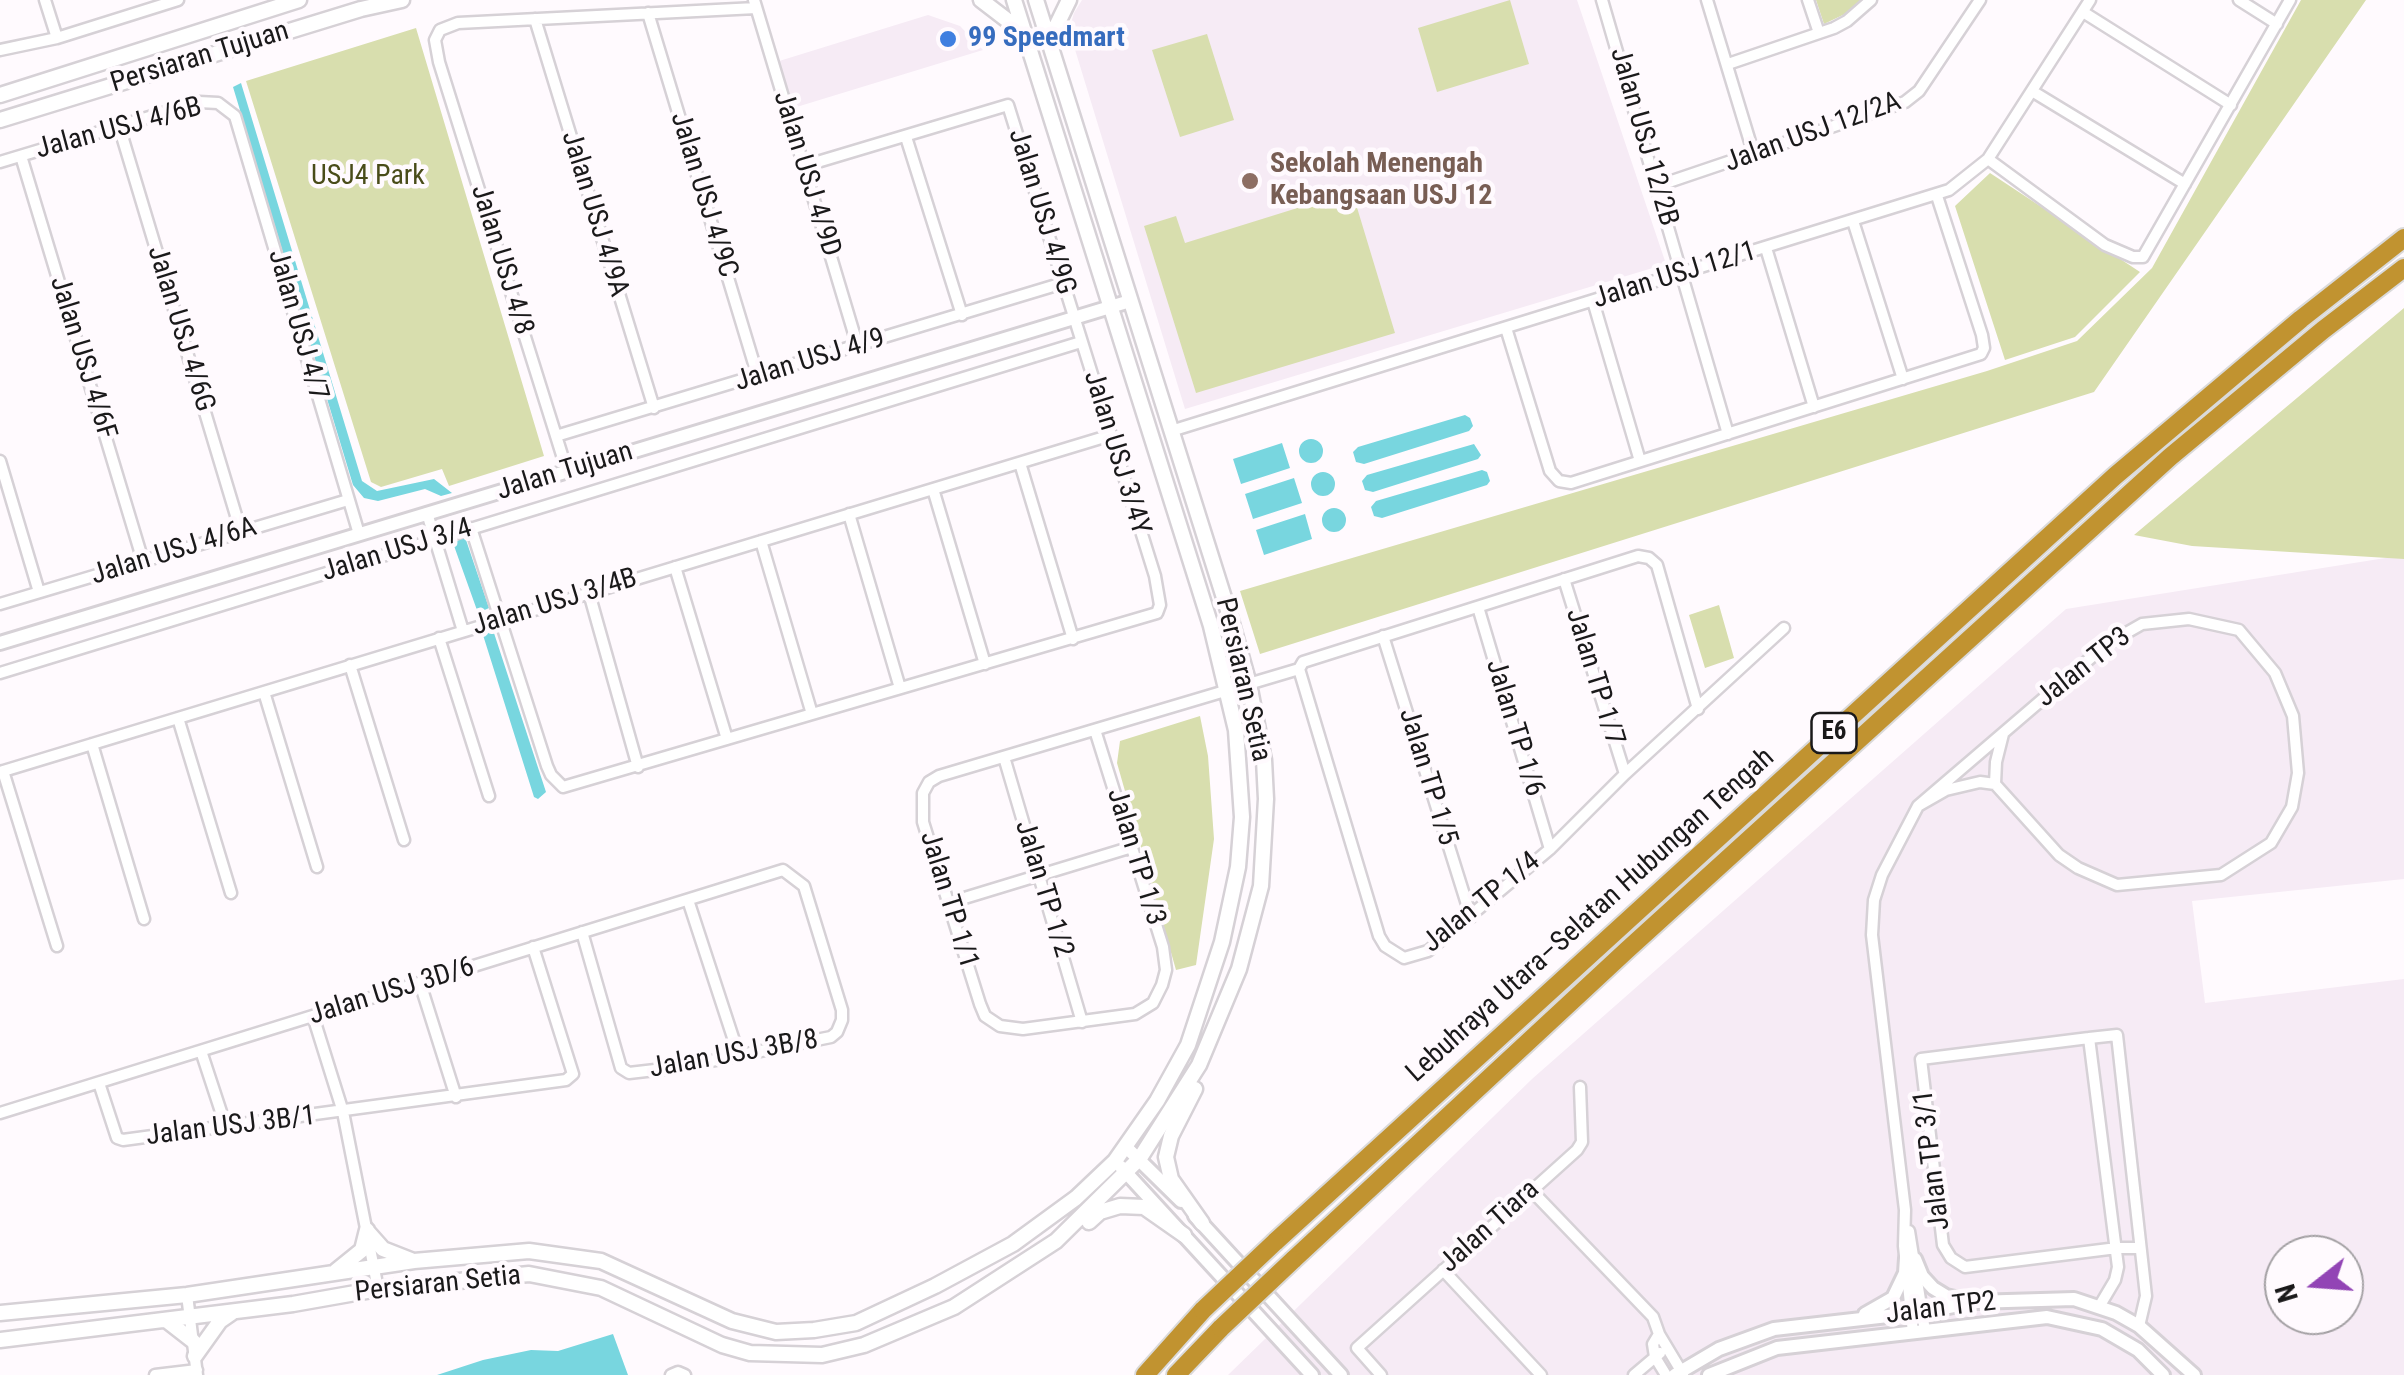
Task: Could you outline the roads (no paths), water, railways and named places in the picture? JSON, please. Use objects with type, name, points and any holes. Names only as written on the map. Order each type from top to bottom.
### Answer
[{"type":"highway","name":"Lebuhraya Utara–Selatan Hubungan Tengah","points":[[1145,1375],[1203,1310],[1275,1242],[2115,476],[2300,319],[2404,238]]},
{"type":"highway","name":"Lebuhraya Utara–Selatan Hubungan Tengah","points":[[1176,1375],[1293,1260],[1628,950],[2170,457],[2404,268]]},
{"type":"main road","name":"Persiaran Tujuan","points":[[0,95],[299,0]]},
{"type":"main road","name":"Persiaran Tujuan","points":[[0,120],[361,9],[402,0]]},
{"type":"main road","points":[[981,0],[1024,34]]},
{"type":"main road","name":"Persiaran Setia","points":[[0,1314],[519,1251],[556,1252],[602,1261],[732,1322],[776,1332],[814,1330],[856,1322],[1013,1244],[1076,1198],[1116,1161],[1188,1045],[1232,906],[1242,817],[1236,730],[1229,690],[1014,0]]},
{"type":"main road","name":"Persiaran Setia","points":[[0,1340],[234,1311],[378,1288],[503,1275],[556,1277],[601,1288],[722,1345],[750,1353],[822,1356],[864,1345],[954,1307],[1056,1241],[1140,1158],[1199,1064],[1228,1000],[1260,886],[1264,760],[1250,684],[1036,0]]},
{"type":"main road","points":[[1049,41],[1069,0]]},
{"type":"main road","points":[[0,84],[26,87]]},
{"type":"main road","points":[[1154,446],[1158,438],[1171,431]]},
{"type":"main road","points":[[1202,1223],[1170,1178],[1166,1156],[1171,1136],[1212,1054],[1228,1000]]},
{"type":"main road","points":[[954,1307],[1018,1275],[1075,1235],[1100,1212],[1120,1206],[1144,1207],[1184,1235]]},
{"type":"main road","points":[[367,1230],[382,1248],[414,1261]]},
{"type":"main road","points":[[331,1274],[362,1250],[367,1230]]},
{"type":"main road","points":[[166,1320],[195,1360],[220,1321],[234,1311]]},
{"type":"street","points":[[45,0],[57,38]]},
{"type":"street","points":[[0,50],[57,38],[178,0]]},
{"type":"street","name":"Jalan USJ 12/2B","points":[[1602,0],[1728,434]]},
{"type":"street","points":[[1707,0],[1754,155]]},
{"type":"street","points":[[1808,0],[1819,32]]},
{"type":"street","points":[[1728,64],[1847,21],[1871,0]]},
{"type":"street","name":"Jalan USJ 12/2A","points":[[1657,186],[1912,98],[1980,0]]},
{"type":"street","name":"Jalan USJ 12/1","points":[[1171,431],[1937,196],[1988,160],[2090,0]]},
{"type":"street","points":[[2239,0],[2277,24]]},
{"type":"street","points":[[1988,160],[2104,245],[2143,258],[2290,0]]},
{"type":"street","points":[[535,20],[755,4]]},
{"type":"street","name":"Jalan USJ 4/9D","points":[[755,4],[858,348]]},
{"type":"street","points":[[2082,12],[2231,106]]},
{"type":"street","name":"Jalan USJ 4/9C","points":[[648,14],[758,377]]},
{"type":"street","name":"Jalan USJ 4/8","points":[[535,20],[449,25],[440,30],[436,49],[567,471]]},
{"type":"street","name":"Jalan USJ 4/9A","points":[[535,20],[654,408]]},
{"type":"street","points":[[2032,90],[2185,184]]},
{"type":"street","name":"Jalan USJ 4/6B","points":[[0,162],[199,102],[218,103],[234,116]]},
{"type":"street","name":"Jalan USJ 4/9G","points":[[906,137],[1008,106],[1074,318]]},
{"type":"street","name":"Jalan USJ 4/7","points":[[234,116],[359,534]]},
{"type":"street","name":"Jalan USJ 4/6G","points":[[119,126],[241,532]]},
{"type":"street","points":[[804,166],[906,137],[962,315]]},
{"type":"street","name":"Jalan USJ 4/6F","points":[[21,156],[144,561]]},
{"type":"street","points":[[1506,328],[1550,471],[1559,480],[1571,482],[1640,461],[1981,354],[1982,335],[1937,196]]},
{"type":"street","points":[[1853,222],[1903,379]]},
{"type":"street","points":[[1766,248],[1814,407]]},
{"type":"street","name":"Jalan USJ 4/9","points":[[556,436],[858,348],[1063,283]]},
{"type":"street","name":"Jalan Tujuan","points":[[0,642],[1130,301]]},
{"type":"street","points":[[1593,302],[1640,461]]},
{"type":"street","name":"Jalan USJ 3/4Y","points":[[1073,638],[1156,612],[1160,604],[1074,318]]},
{"type":"street","name":"Jalan USJ 3/4","points":[[0,672],[1082,342]]},
{"type":"street","name":"Jalan USJ 3/4B","points":[[2,772],[1110,435]]},
{"type":"street","points":[[0,461],[39,592]]},
{"type":"street","points":[[471,528],[550,776],[563,787],[572,787],[1073,638],[1020,462]]},
{"type":"street","points":[[934,488],[985,664]]},
{"type":"street","name":"Jalan USJ 4/6A","points":[[0,604],[348,500]]},
{"type":"street","points":[[427,513],[463,631]]},
{"type":"street","points":[[849,514],[900,688]]},
{"type":"street","points":[[761,541],[812,714]]},
{"type":"street","points":[[1250,684],[1299,670],[1302,662],[1638,556],[1657,564],[1698,708]]},
{"type":"street","points":[[675,567],[727,740]]},
{"type":"street","name":"Jalan TP 1/7","points":[[1564,580],[1625,774]]},
{"type":"street","points":[[589,593],[638,767]]},
{"type":"street","name":"Jalan TP 1/6","points":[[1478,606],[1550,849]]},
{"type":"street","name":"Jalan TP3","points":[[1919,1332],[1872,935],[1874,900],[1882,875],[1918,806],[2107,644],[2142,624],[2188,619],[2239,630],[2274,673],[2293,716],[2298,773],[2292,807],[2271,843],[2222,875],[2118,885],[2059,855],[1995,784]]},
{"type":"street","name":"Jalan TP 1/4","points":[[1299,670],[1375,924],[1385,946],[1404,958],[1428,952],[1550,849],[1625,774],[1784,628]]},
{"type":"street","name":"Jalan TP 1/5","points":[[1383,636],[1471,917]]},
{"type":"street","points":[[440,638],[489,796]]},
{"type":"street","points":[[350,665],[404,840]]},
{"type":"street","name":"Jalan TP 1/1","points":[[1162,986],[1153,1003],[1135,1014],[1009,1029],[991,1023],[980,1004],[948,903],[924,822],[922,793],[939,776],[1250,684]]},
{"type":"street","points":[[264,692],[317,867]]},
{"type":"street","points":[[178,718],[231,893]]},
{"type":"street","name":"Jalan TP 1/3","points":[[1095,730],[1166,959],[1162,986]]},
{"type":"street","points":[[1918,806],[1946,790],[1980,782],[1995,784],[2004,733]]},
{"type":"street","points":[[92,744],[144,919]]},
{"type":"street","name":"Jalan TP 1/2","points":[[1004,757],[1082,1022]]},
{"type":"street","points":[[2,772],[57,946]]},
{"type":"street","points":[[948,903],[1132,847]]},
{"type":"street","name":"Jalan USJ 3D/6","points":[[0,1113],[783,870]]},
{"type":"street","name":"Jalan USJ 3B/8","points":[[582,932],[621,1068],[629,1073],[831,1038],[842,1020],[842,1010],[804,886],[783,870]]},
{"type":"street","points":[[688,900],[739,1056]]},
{"type":"street","name":"Jalan USJ 3B/1","points":[[98,1083],[117,1138],[123,1140],[566,1080],[572,1074],[534,948]]},
{"type":"street","points":[[420,983],[456,1097]]},
{"type":"street","points":[[312,1016],[343,1112],[378,1288]]},
{"type":"street","points":[[2099,1306],[2115,1280],[2117,1248],[2089,1038],[2117,1034],[2146,1296],[2139,1326]]},
{"type":"street","name":"Jalan TP 3/1","points":[[2089,1038],[1921,1059],[1943,1245],[1951,1258],[1965,1267],[2117,1248]]},
{"type":"street","points":[[201,1051],[226,1127]]},
{"type":"street","name":"Jalan Tiara","points":[[1381,1375],[1357,1348],[1582,1142],[1580,1087]]},
{"type":"street","points":[[1126,1147],[1202,1223],[1341,1375]]},
{"type":"street","points":[[1116,1161],[1312,1375]]},
{"type":"street","points":[[1530,1190],[1653,1317],[1680,1374]]},
{"type":"street","points":[[2117,1248],[2139,1248]]},
{"type":"street","points":[[1910,1258],[1933,1288],[1946,1296],[1974,1302]]},
{"type":"street","points":[[1848,1320],[1893,1298],[1910,1258]]},
{"type":"street","points":[[1443,1270],[1541,1375]]},
{"type":"street","points":[[155,1375],[195,1360],[187,1294]]},
{"type":"street","name":"Jalan TP2","points":[[1680,1374],[1730,1344],[1774,1329],[1974,1302],[2074,1299],[2099,1306],[2139,1326],[2194,1375]]},
{"type":"street","name":"Jalan TP2","points":[[1709,1375],[1777,1348],[2047,1317],[2102,1329],[2138,1350],[2163,1375]]},
{"type":"street","points":[[1659,1334],[1653,1344],[1655,1357],[1666,1375]]},
{"type":"street","points":[[1634,1375],[1666,1347]]},
{"type":"street","points":[[671,1375],[685,1375]]},
{"type":"water","points":[[241,83],[362,481],[377,491],[434,479],[452,493],[441,496],[425,489],[378,501],[364,498],[353,485],[233,87]]},
{"type":"water","points":[[1465,415],[1473,426],[1469,431],[1364,464],[1356,462],[1353,452],[1358,447]]},
{"type":"water","points":[[1311,439],[1320,442],[1320,460],[1311,463],[1302,460],[1299,451],[1302,442]]},
{"type":"water","points":[[1282,443],[1290,468],[1241,484],[1233,459]]},
{"type":"water","points":[[1474,444],[1481,455],[1478,459],[1373,492],[1365,490],[1362,481],[1367,475]]},
{"type":"water","points":[[1482,470],[1490,481],[1487,485],[1382,518],[1374,516],[1371,507],[1376,501]]},
{"type":"water","points":[[1323,472],[1332,475],[1332,493],[1323,496],[1314,493],[1311,484],[1314,475]]},
{"type":"water","points":[[1294,478],[1302,503],[1253,519],[1245,494]]},
{"type":"water","points":[[1334,508],[1343,511],[1343,529],[1334,532],[1325,529],[1322,520],[1325,511]]},
{"type":"water","points":[[1305,514],[1312,539],[1264,555],[1256,530]]},
{"type":"water","points":[[465,537],[489,608],[478,613],[453,543]]},
{"type":"water","points":[[493,630],[546,792],[538,799],[534,797],[483,635]]},
{"type":"water","points":[[613,1334],[628,1375],[437,1375],[483,1360],[531,1350],[558,1351]]},
{"type":"place","name":"99 Speedmart","points":[[948,39]]},
{"type":"place","name":"Sekolah Menengah Kebangsaan USJ 12","points":[[1250,181]]},
{"type":"park label","name":"USJ4 Park","points":[[368,177]]}]
